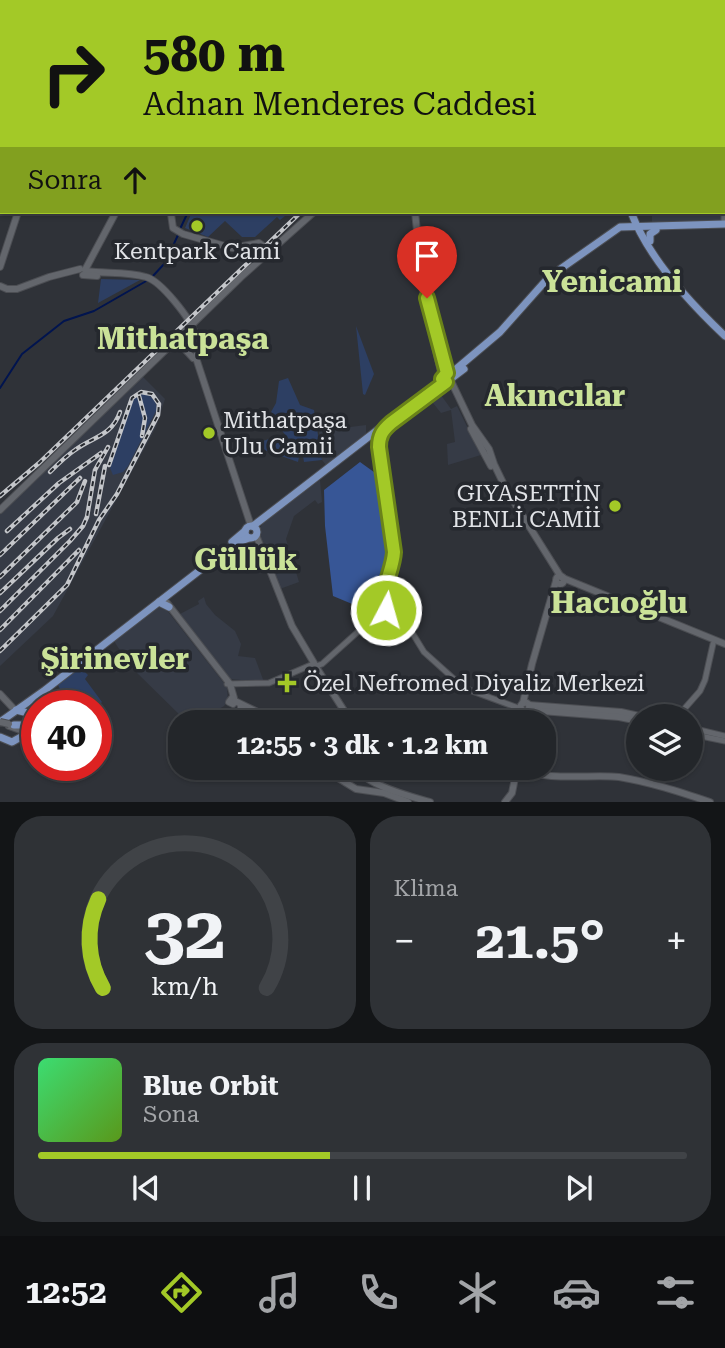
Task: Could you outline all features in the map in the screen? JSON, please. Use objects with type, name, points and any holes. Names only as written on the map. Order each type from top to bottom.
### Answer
[{"type":"main road","points":[[0,267],[17,214]]},
{"type":"main road","points":[[0,292],[17,292],[83,271],[113,214]]},
{"type":"main road","points":[[172,214],[180,231],[232,248],[257,243],[269,248]]},
{"type":"main road","points":[[0,508],[269,248],[309,214]]},
{"type":"main road","points":[[417,214],[427,298],[452,391],[560,580],[712,644],[725,645]]},
{"type":"main road","points":[[45,690],[488,345],[549,277],[618,230],[631,214]]},
{"type":"main road","points":[[633,214],[685,296],[725,336]]},
{"type":"main road","points":[[618,230],[725,225]]},
{"type":"main road","points":[[640,228],[656,230],[725,225]]},
{"type":"main road","points":[[640,228],[699,306],[725,331]]},
{"type":"main road","points":[[650,241],[650,234],[656,230]]},
{"type":"main road","points":[[0,508],[269,248]]},
{"type":"main road","points":[[0,286],[17,289],[49,277],[83,271],[143,278],[154,282],[189,325],[196,340]]},
{"type":"main road","points":[[199,317],[197,361],[251,532]]},
{"type":"main road","points":[[189,325],[193,338],[193,358],[251,532],[292,626],[342,710]]},
{"type":"main road","points":[[167,349],[182,346],[193,358]]},
{"type":"main road","points":[[447,377],[484,448]]},
{"type":"main road","points":[[251,532],[367,443],[405,410]]},
{"type":"main road","points":[[525,707],[560,580]]},
{"type":"main road","points":[[560,580],[725,645]]},
{"type":"main road","points":[[525,710],[532,664],[560,580]]},
{"type":"main road","points":[[558,592],[571,585]]},
{"type":"main road","points":[[165,599],[229,684],[235,702],[245,710]]},
{"type":"main road","points":[[5,722],[14,709],[165,599]]},
{"type":"main road","points":[[0,694],[14,709],[25,711],[29,716],[24,725],[5,722]]},
{"type":"main road","points":[[235,702],[249,710]]},
{"type":"main road","points":[[235,702],[252,710]]},
{"type":"main road","points":[[14,709],[21,705]]},
{"type":"main road","points":[[525,707],[626,718]]},
{"type":"main road","points":[[5,722],[21,730]]},
{"type":"main road","points":[[0,736],[14,738],[17,732],[5,722]]},
{"type":"main road","points":[[0,736],[12,742],[21,737]]},
{"type":"main road","points":[[556,775],[630,779],[710,802]]},
{"type":"main road","points":[[556,777],[616,779],[704,802]]},
{"type":"main road","points":[[341,780],[356,789],[386,792],[419,802]]},
{"type":"main road","points":[[369,780],[386,792],[408,802]]},
{"type":"main road","points":[[370,780],[430,802]]},
{"type":"main road","points":[[505,802],[512,793],[516,780]]},
{"type":"main road","points":[[512,802],[517,780]]},
{"type":"street","points":[[229,684],[269,683],[315,665],[382,609],[394,552],[379,447],[383,430]]},
{"type":"street","points":[[367,443],[379,447]]},
{"type":"street","points":[[382,609],[394,614],[408,626],[424,652],[464,688],[479,695],[525,707]]},
{"type":"street","points":[[689,704],[705,680],[712,644]]},
{"type":"street","points":[[703,732],[725,739]]},
{"type":"street","points":[[703,736],[725,739]]},
{"type":"shaded area","points":[[191,214],[288,214],[280,220],[277,217],[255,237],[242,237],[225,221],[208,237],[185,228]]},
{"type":"shaded area","points":[[652,214],[725,214],[725,223],[652,224]]},
{"type":"shaded area","points":[[101,279],[140,280],[98,303]]},
{"type":"shaded area","points":[[356,326],[374,374],[365,395],[363,394]]},
{"type":"shaded area","points":[[142,376],[165,399],[156,427],[53,616],[0,666],[0,512]]},
{"type":"shaded area","points":[[288,378],[300,405],[314,410],[322,460],[304,462],[303,456],[283,432],[279,419],[271,412],[276,403],[279,381]]},
{"type":"shaded area","points":[[438,391],[451,409],[457,406],[481,455],[448,465],[447,444],[455,442],[451,410],[441,413],[429,398]]},
{"type":"shaded area","points":[[141,393],[152,398],[157,409],[128,466],[123,472],[113,475],[110,468],[132,399]]},
{"type":"shaded area","points":[[366,425],[363,438],[326,465],[322,460],[319,431]]},
{"type":"shaded area","points":[[281,435],[299,457],[298,462],[264,450],[260,452],[257,443]]},
{"type":"shaded area","points":[[360,462],[378,475],[384,494],[391,559],[383,589],[370,584],[361,606],[357,606],[333,596],[324,490]]},
{"type":"shaded area","points":[[320,480],[322,502],[318,504],[315,500],[294,516],[286,539],[299,582],[277,590],[262,550],[258,530],[265,521]]},
{"type":"shaded area","points":[[204,597],[215,615],[235,631],[241,644],[238,656],[255,658],[264,682],[229,679],[180,614],[199,604],[198,601]]},
{"type":"shaded area","points":[[162,604],[227,687],[228,701],[217,710],[175,710],[130,666],[114,641]]},
{"type":"shaded area","points":[[79,666],[88,675],[85,679],[93,690],[59,690],[57,683]]},
{"type":"waterway","points":[[180,229],[187,214]]},
{"type":"waterway","points":[[152,277],[165,263],[178,235]]},
{"type":"waterway","points":[[0,388],[22,354],[64,321],[94,311],[148,280]]},
{"type":"tunnel","points":[[437,384],[455,370]]},
{"type":"railway","points":[[0,496],[39,463],[299,214]]},
{"type":"railway","points":[[0,651],[67,585],[99,520],[117,494],[158,415],[159,404],[152,394],[141,392],[132,398],[109,465]]},
{"type":"railway","points":[[139,396],[145,418],[142,436]]},
{"type":"railway","points":[[50,472],[72,452],[107,431],[120,412]]},
{"type":"railway","points":[[0,611],[83,526],[95,470],[108,447]]},
{"type":"railway","points":[[7,531],[59,483],[101,453]]},
{"type":"railway","points":[[96,514],[105,466]]},
{"type":"railway","points":[[0,555],[80,478]]},
{"type":"railway","points":[[0,577],[77,502],[85,481]]},
{"type":"railway","points":[[0,593],[70,529]]},
{"type":"railway","points":[[0,630],[79,550]]},
{"type":"place","name":"Kentpark Cami","points":[[197,226]]},
{"type":"place","name":"Mithatpaşa Ulu Camii","points":[[209,433]]},
{"type":"place","name":"GIYASETTİN BENLİ CAMİİ","points":[[615,506]]},
{"type":"place","name":"Özel Nefromed Diyaliz Merkezi","points":[[287,683]]},
{"type":"district","name":"Yenicami","points":[[612,281]]},
{"type":"district","name":"Mithatpaşa","points":[[183,338]]},
{"type":"district","name":"Akıncılar","points":[[555,395]]},
{"type":"district","name":"Güllük","points":[[246,559]]},
{"type":"district","name":"Hacıoğlu","points":[[619,602]]},
{"type":"district","name":"Şirinevler","points":[[115,658]]},
{"type":"route","points":[[386,610],[383,600],[394,552],[379,447],[380,436],[391,423],[446,382],[442,379],[447,373],[427,298]]}]
